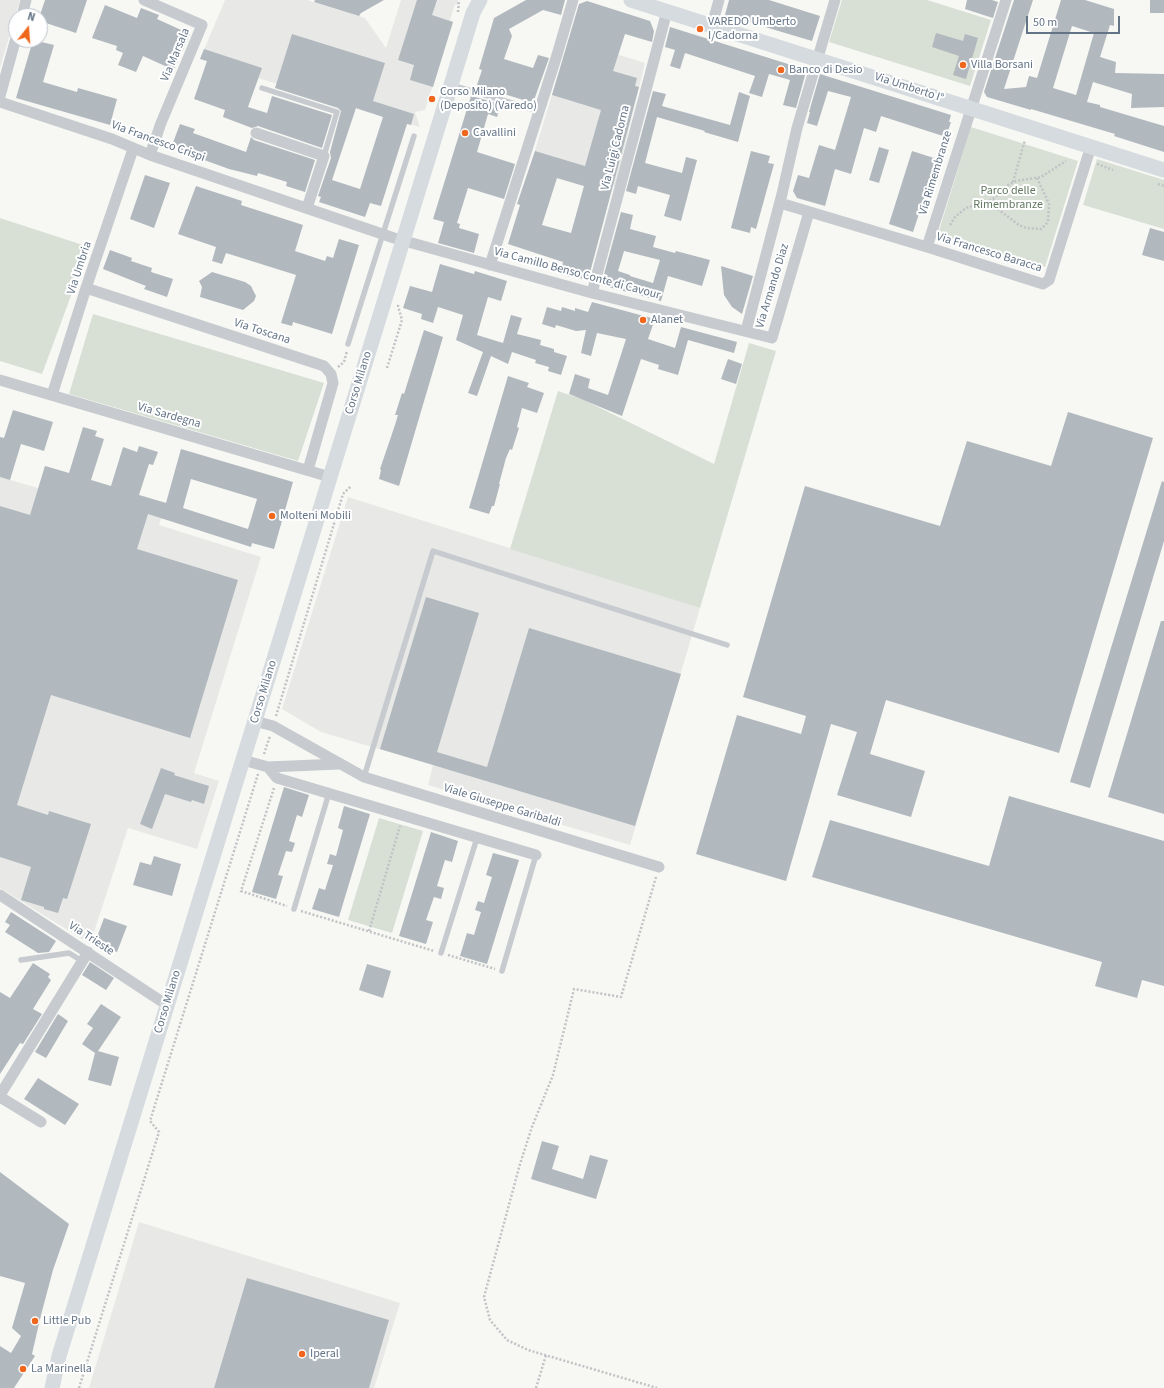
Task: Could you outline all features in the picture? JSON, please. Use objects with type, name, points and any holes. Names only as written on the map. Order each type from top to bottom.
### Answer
[{"type":"main road","name":"Via Umberto I°","points":[[631,0],[971,107],[1164,170]]},
{"type":"main road","name":"Corso Milano","points":[[52,1388],[59,1356],[476,4]]},
{"type":"main road","name":"Corso Milano","points":[[55,1372],[56,1388]]},
{"type":"street","name":"Via Marsala","points":[[144,0],[202,25],[161,123],[150,155]]},
{"type":"street","points":[[490,265],[573,0]]},
{"type":"street","points":[[712,25],[719,0]]},
{"type":"street","name":"Via Armando Diaz","points":[[809,212],[772,338],[746,331],[780,203],[797,128],[834,0]]},
{"type":"street","name":"Via Rimembranze","points":[[927,247],[1006,0]]},
{"type":"street","name":"Via Luigi Cadorna","points":[[592,293],[667,11]]},
{"type":"street","points":[[0,96],[13,48]]},
{"type":"street","name":"Via Francesco Crispi","points":[[0,102],[112,139],[150,155],[403,241]]},
{"type":"street","points":[[256,133],[324,156],[307,208]]},
{"type":"street","name":"Via Francesco Baracca","points":[[809,212],[927,247],[1043,284],[1049,280],[1091,146]]},
{"type":"street","name":"Via Umbria","points":[[52,395],[133,149]]},
{"type":"street","points":[[780,203],[809,212]]},
{"type":"street","name":"Via Camillo Benso Conte di Cavour","points":[[403,241],[592,293],[746,331]]},
{"type":"street","name":"Via Toscana","points":[[86,288],[324,366],[331,374]]},
{"type":"street","points":[[308,470],[333,383],[331,374]]},
{"type":"street","name":"Via Sardegna","points":[[0,380],[330,477]]},
{"type":"street","name":"Viale Giuseppe Garibaldi","points":[[255,721],[273,726],[364,777],[659,867]]},
{"type":"street","points":[[243,760],[265,766],[340,764]]},
{"type":"street","points":[[265,766],[277,778],[536,855]]},
{"type":"street","name":"Via Trieste","points":[[0,895],[85,956],[167,1005]]},
{"type":"street","points":[[41,1122],[0,1096],[85,956]]},
{"type":"lane","points":[[451,85],[539,111]]},
{"type":"lane","points":[[262,88],[338,112],[324,156]]},
{"type":"lane","points":[[348,344],[414,136]]},
{"type":"lane","points":[[364,777],[433,552],[727,645]]},
{"type":"lane","points":[[294,909],[329,793]]},
{"type":"lane","points":[[441,953],[477,838]]},
{"type":"lane","points":[[502,971],[536,855]]},
{"type":"lane","points":[[21,960],[70,953],[85,956]]},
{"type":"path","points":[[1013,183],[1025,140]]},
{"type":"path","points":[[950,225],[955,217],[966,208],[988,202],[1008,185],[1016,181],[1037,178],[1066,161]]},
{"type":"path","points":[[988,202],[1018,226],[1041,229],[1048,222],[1048,204],[1037,178]]},
{"type":"path","points":[[387,368],[402,320],[398,306],[400,300]]},
{"type":"path","points":[[331,374],[344,362],[348,344]]},
{"type":"path","points":[[79,1388],[159,1132],[150,1121],[265,766],[273,726],[343,494],[351,486]]},
{"type":"path","points":[[277,778],[241,891],[294,909],[502,971]]},
{"type":"path","points":[[369,931],[403,816]]},
{"type":"path","points":[[657,1388],[528,1350],[507,1340],[490,1320],[484,1297],[520,1164],[532,1127],[553,1075],[574,989],[621,997],[659,867]]},
{"type":"path","points":[[536,1388],[546,1355]]},
{"type":"shaded area","points":[[0,0],[20,0],[18,8],[8,8],[8,41],[0,68]]},
{"type":"shaded area","points":[[225,0],[307,0],[365,18],[386,48],[401,0],[458,0],[458,5],[455,4],[450,20],[453,22],[425,110],[415,112],[420,127],[370,113],[200,59]]},
{"type":"shaded area","points":[[569,39],[645,63],[615,186],[586,178],[583,186],[529,170]]},
{"type":"shaded area","points":[[45,466],[166,503],[159,525],[261,557],[194,773],[219,781],[197,849],[128,828],[90,944],[0,888],[0,477],[38,488]]},
{"type":"shaded area","points":[[348,497],[700,608],[630,845],[428,785],[433,765],[321,732],[282,709]]},
{"type":"shaded area","points":[[139,1222],[400,1303],[374,1388],[89,1388]]},
{"type":"green space","points":[[842,0],[927,0],[991,20],[970,86],[829,42]]},
{"type":"green space","name":"Parco delle Rimembranze","points":[[971,127],[1078,161],[1045,267],[938,234]]},
{"type":"green space","points":[[1097,159],[1164,180],[1164,229],[1083,205]]},
{"type":"green space","points":[[0,218],[89,247],[42,374],[0,361]]},
{"type":"green space","points":[[93,314],[324,383],[298,461],[69,394]]},
{"type":"green space","points":[[749,343],[776,351],[700,608],[510,549],[558,391],[584,400],[714,464]]},
{"type":"green space","points":[[379,818],[423,831],[392,933],[348,920]]},
{"type":"building","points":[[45,0],[87,0],[76,33],[48,24],[48,8],[42,8]]},
{"type":"building","points":[[315,0],[384,0],[361,13],[359,16],[314,2]]},
{"type":"building","points":[[417,0],[437,0],[432,15],[453,22],[433,87],[410,80],[414,65],[398,60]]},
{"type":"building","points":[[526,0],[565,0],[561,15],[543,10],[509,29],[512,36],[504,59],[533,68],[538,55],[549,58],[533,103],[504,94],[503,96],[476,88],[482,70],[479,69],[494,18]]},
{"type":"building","points":[[729,0],[769,0],[820,16],[812,41],[725,15]]},
{"type":"building","points":[[967,0],[992,0],[998,2],[993,18],[965,9]]},
{"type":"building","points":[[1014,0],[1033,0],[1004,89],[1026,87],[1029,76],[1037,78],[1061,0],[1085,0],[1114,9],[1114,26],[1110,25],[1100,57],[1116,62],[1115,73],[1164,74],[1164,107],[1131,108],[1132,94],[1093,82],[1087,102],[1164,126],[1164,152],[1114,136],[1115,134],[987,97],[984,92]],"holes":[[[1072,26],[1094,33],[1076,95],[1053,88]]]},
{"type":"building","points":[[1150,0],[1164,0],[1164,13],[1150,13]]},
{"type":"building","points":[[587,1],[650,21],[654,31],[652,42],[625,34],[613,71],[637,78],[635,86],[639,87],[588,280],[560,274],[563,262],[508,244],[520,205],[517,204],[535,151],[585,166],[601,110],[552,95],[579,4]],"holes":[[[557,178],[584,186],[571,233],[542,225]]]},
{"type":"building","points":[[105,5],[137,18],[141,8],[159,15],[157,19],[190,34],[174,70],[143,56],[136,72],[118,65],[123,53],[116,50],[117,46],[92,38]]},
{"type":"building","points":[[670,27],[804,69],[806,72],[796,108],[783,105],[790,80],[769,74],[762,97],[749,93],[755,76],[685,53],[680,69],[670,66],[675,50],[665,47]]},
{"type":"building","name":"Villa Borsani","points":[[936,33],[963,41],[965,34],[978,38],[966,79],[953,75],[959,56],[932,47]]},
{"type":"building","points":[[292,34],[385,63],[373,101],[414,114],[411,125],[407,124],[381,206],[370,203],[365,217],[319,202],[321,197],[318,196],[331,158],[330,152],[341,111],[338,108],[275,88]],"holes":[[[356,108],[383,117],[360,189],[332,180]]]},
{"type":"building","points":[[48,44],[54,45],[43,82],[77,92],[78,88],[117,99],[110,125],[16,98],[31,48],[48,48]]},
{"type":"building","points":[[204,49],[262,68],[248,107],[267,113],[272,96],[332,115],[322,148],[258,126],[252,128],[223,117],[225,110],[194,99],[207,61],[200,59]]},
{"type":"building","points":[[820,74],[951,115],[949,122],[951,122],[946,137],[881,116],[876,132],[864,128],[851,174],[835,169],[825,206],[797,198],[793,191],[798,175],[809,178],[819,145],[835,150],[851,97],[828,91],[817,126],[807,123]]},
{"type":"building","points":[[653,91],[666,94],[662,106],[730,125],[739,92],[750,96],[738,142],[657,117],[645,163],[682,173],[686,157],[697,160],[681,221],[664,216],[670,195],[638,186],[636,194],[626,191]]},
{"type":"building","points":[[471,96],[501,104],[497,117],[488,114],[477,152],[515,164],[504,199],[468,188],[457,223],[460,224],[459,228],[479,234],[474,253],[438,243],[444,222],[433,219]]},
{"type":"building","points":[[180,124],[195,129],[193,133],[246,152],[251,137],[254,140],[315,160],[305,192],[286,186],[287,182],[258,173],[257,176],[229,169],[171,148]]},
{"type":"building","points":[[879,147],[889,150],[879,183],[869,180]]},
{"type":"building","points":[[751,151],[770,156],[768,163],[774,164],[756,229],[751,227],[750,233],[731,228]]},
{"type":"building","points":[[912,151],[937,159],[913,232],[889,224]]},
{"type":"building","points":[[145,175],[170,183],[154,228],[130,219]]},
{"type":"building","points":[[196,186],[242,201],[241,205],[303,225],[295,251],[325,261],[327,256],[333,258],[339,239],[359,245],[332,334],[293,322],[292,326],[281,323],[296,275],[226,253],[222,264],[212,261],[216,247],[178,234]]},
{"type":"building","points":[[621,212],[633,215],[630,229],[656,236],[653,247],[675,253],[676,251],[710,260],[702,286],[668,276],[661,301],[601,285]],"holes":[[[624,251],[660,260],[653,283],[618,271]]]},
{"type":"building","points":[[1150,228],[1164,232],[1164,261],[1142,255]]},
{"type":"building","points":[[110,250],[132,258],[131,261],[152,268],[151,272],[173,279],[167,297],[144,289],[146,286],[103,269]]},
{"type":"building","points":[[440,264],[474,274],[475,271],[507,281],[501,301],[488,297],[477,335],[503,343],[511,315],[522,318],[517,334],[541,340],[540,345],[554,349],[554,352],[567,356],[561,375],[548,371],[549,367],[535,363],[536,360],[512,352],[508,364],[491,356],[477,396],[468,393],[483,352],[456,340],[463,315],[438,307],[433,323],[421,319],[422,314],[403,308],[410,286],[432,292]]},
{"type":"building","points":[[721,266],[753,276],[742,314],[732,307],[724,295]]},
{"type":"building","points":[[212,272],[245,282],[251,286],[256,296],[254,301],[243,310],[200,297],[202,287],[199,281]]},
{"type":"building","points":[[592,302],[655,319],[648,339],[675,348],[681,327],[737,342],[734,353],[688,340],[678,375],[658,369],[659,365],[641,359],[622,416],[569,394],[575,374],[590,379],[588,388],[608,395],[626,339],[597,333],[591,356],[581,353],[586,330],[576,331],[556,325],[555,328],[542,324],[547,307],[561,311],[562,307],[575,311],[575,308],[588,312]]},
{"type":"building","points":[[424,330],[443,337],[399,486],[379,479],[380,469],[398,415],[395,415],[402,393],[404,394]]},
{"type":"building","points":[[728,359],[742,364],[736,384],[721,379]]},
{"type":"building","points":[[508,376],[529,383],[527,387],[544,393],[537,413],[522,408],[517,427],[519,428],[512,450],[510,449],[506,458],[494,506],[492,506],[489,514],[469,508]]},
{"type":"building","points":[[13,410],[53,422],[44,451],[21,444],[10,480],[0,477],[0,437],[4,438]]},
{"type":"building","points":[[1068,412],[1153,438],[1059,753],[886,700],[870,754],[925,771],[911,817],[837,795],[857,732],[831,724],[786,881],[696,854],[737,715],[801,734],[806,716],[743,697],[805,486],[940,526],[967,441],[1051,466]]},
{"type":"building","points":[[83,427],[97,431],[95,436],[104,439],[91,480],[111,486],[123,447],[137,452],[139,446],[158,452],[153,465],[149,464],[139,495],[166,503],[181,449],[293,482],[274,549],[252,543],[251,547],[148,514],[137,549],[238,580],[190,738],[51,695],[17,805],[48,815],[49,811],[91,824],[67,899],[63,898],[58,913],[21,900],[31,867],[0,857],[0,506],[30,515],[45,466],[69,473]],"holes":[[[191,479],[257,499],[248,529],[183,508]]]},
{"type":"building","points":[[1162,481],[1164,482],[1164,541],[1090,788],[1070,782]]},
{"type":"building","points":[[426,597],[479,613],[437,752],[487,767],[529,628],[681,674],[635,826],[380,749]]},
{"type":"building","points":[[1161,621],[1164,621],[1164,814],[1108,797]]},
{"type":"building","points":[[161,768],[175,773],[174,775],[209,786],[204,804],[192,800],[191,802],[165,794],[152,829],[140,824]]},
{"type":"building","points":[[284,787],[309,795],[302,817],[297,815],[289,841],[295,843],[292,852],[286,851],[278,875],[283,876],[276,899],[252,892]]},
{"type":"building","points":[[1009,796],[1164,841],[1164,986],[1142,980],[1137,998],[1095,986],[1102,962],[812,877],[830,820],[989,866]]},
{"type":"building","points":[[344,806],[370,814],[339,917],[312,909],[319,888],[325,890],[333,865],[327,864],[330,854],[336,856],[343,830],[338,828]]},
{"type":"building","points":[[431,832],[458,841],[452,862],[445,860],[437,886],[444,888],[441,899],[434,897],[426,920],[433,922],[426,944],[399,936]]},
{"type":"building","points":[[493,853],[519,860],[487,964],[460,956],[467,933],[474,935],[481,912],[475,910],[478,901],[484,903],[492,877],[486,875]]},
{"type":"building","points":[[154,856],[181,864],[172,896],[133,885],[140,862],[151,865]]},
{"type":"building","points":[[11,912],[56,941],[49,952],[38,953],[5,932],[10,925],[5,922]]},
{"type":"building","points":[[104,918],[127,926],[117,952],[96,944]]},
{"type":"building","points":[[90,962],[114,978],[106,990],[82,975]]},
{"type":"building","points":[[33,963],[50,974],[48,977],[51,980],[33,1009],[42,1014],[23,1044],[20,1043],[0,1074],[0,992],[10,998]]},
{"type":"building","points":[[367,964],[391,971],[383,998],[359,990]]},
{"type":"building","points":[[101,1004],[121,1017],[98,1051],[119,1057],[111,1086],[88,1080],[95,1053],[82,1044],[93,1028],[87,1024]]},
{"type":"building","points":[[58,1014],[68,1021],[46,1058],[35,1052]]},
{"type":"building","points":[[38,1078],[79,1104],[65,1125],[24,1099]]},
{"type":"building","points":[[542,1141],[559,1146],[552,1169],[583,1179],[590,1155],[608,1160],[596,1199],[531,1179]]},
{"type":"building","points":[[0,1172],[69,1224],[53,1270],[41,1315],[32,1354],[35,1356],[14,1388],[0,1388],[0,1346],[11,1353],[21,1336],[12,1328],[25,1283],[0,1276]]},
{"type":"building","name":"Iperal","points":[[247,1278],[389,1320],[369,1388],[214,1388]]},
{"type":"place","name":"VAREDO Umberto I/Cadorna","points":[[700,29]]},
{"type":"place","name":"Villa Borsani","points":[[963,65]]},
{"type":"place","name":"Banco di Desio","points":[[781,70]]},
{"type":"place","name":"Corso Milano (Deposito) (Varedo)","points":[[432,99]]},
{"type":"place","name":"Cavallini","points":[[465,133]]},
{"type":"place","name":"Alanet","points":[[643,320]]},
{"type":"place","name":"Molteni Mobili","points":[[272,516]]},
{"type":"place","name":"Little Pub","points":[[35,1321]]},
{"type":"place","name":"Iperal","points":[[302,1354]]},
{"type":"place","name":"La Marinella","points":[[23,1369]]}]
